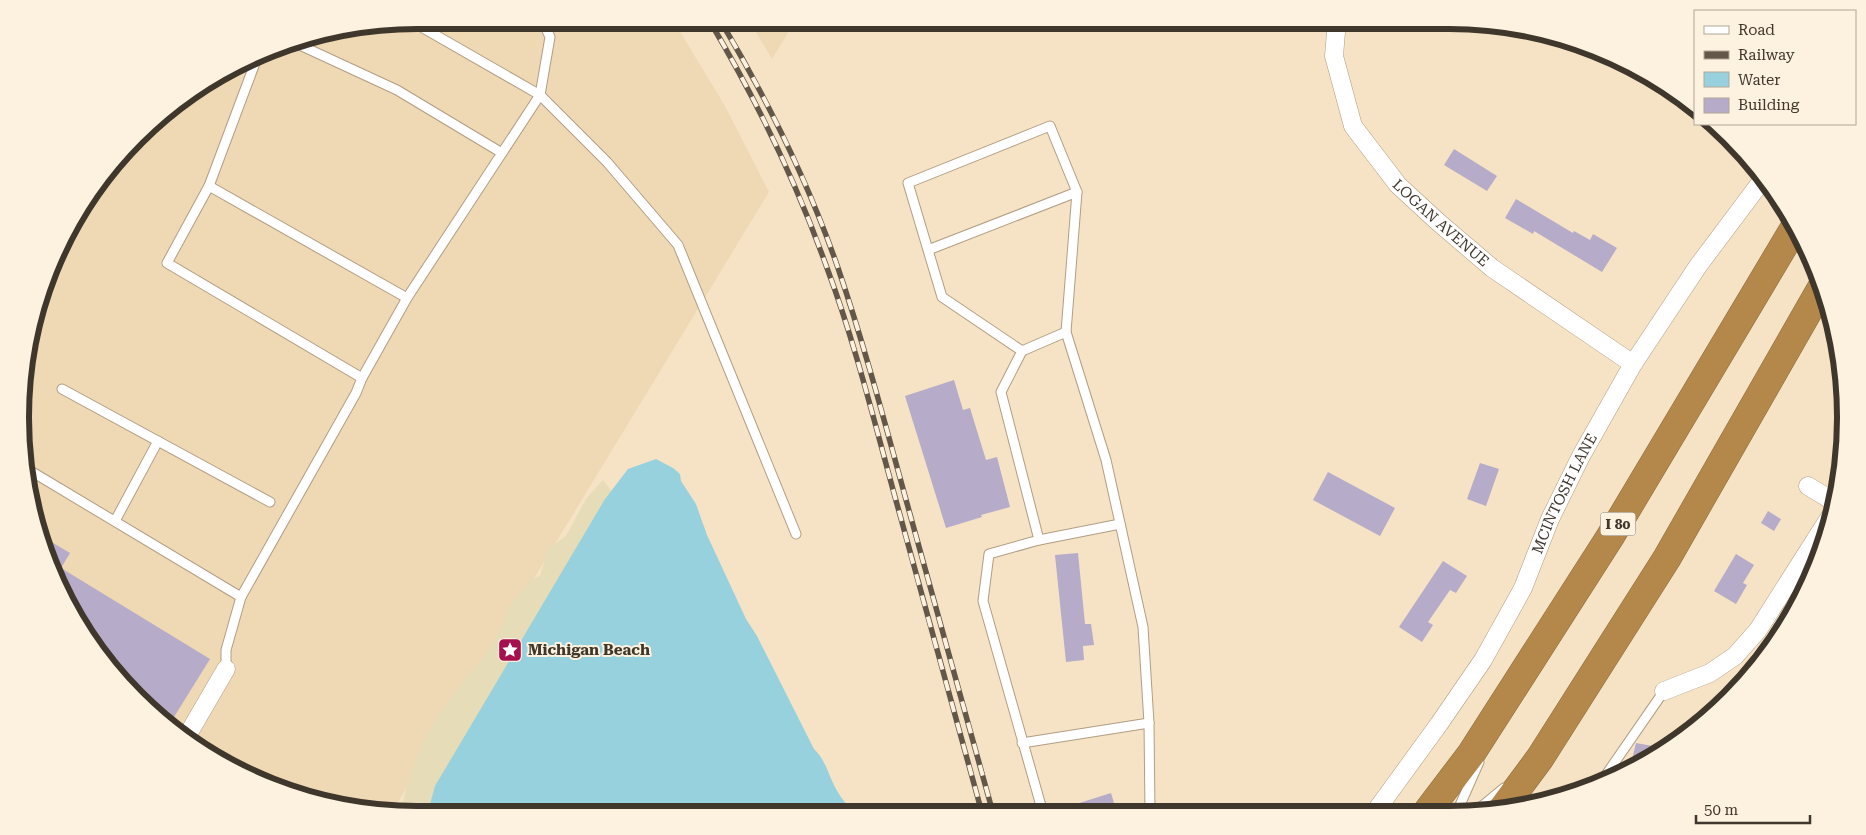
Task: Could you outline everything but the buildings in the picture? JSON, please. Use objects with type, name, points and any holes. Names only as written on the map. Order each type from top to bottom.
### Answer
[{"type":"highway","name":"I 80","points":[[1432,806],[1471,754],[1610,537],[1791,234]]},
{"type":"highway","points":[[1508,802],[1540,758],[1668,558],[1818,295]]},
{"type":"street","name":"LOGAN AVENUE","points":[[1336,29],[1334,56],[1353,126],[1398,185],[1492,268],[1633,364]]},
{"type":"street","name":"MCINTOSH LANE","points":[[1379,806],[1483,660],[1523,588],[1550,519],[1582,456],[1633,364],[1698,266],[1759,184]]},
{"type":"street","points":[[1808,486],[1829,499]]},
{"type":"street","points":[[1664,691],[1710,673],[1735,656],[1758,630],[1820,533]]},
{"type":"street","points":[[189,732],[226,669]]},
{"type":"lane","points":[[425,29],[540,94],[607,162],[678,245],[796,534]]},
{"type":"lane","points":[[226,669],[226,650],[241,597],[407,298],[540,94],[550,37],[546,29]]},
{"type":"lane","points":[[302,46],[397,90],[502,153]]},
{"type":"lane","points":[[254,65],[209,186],[167,263],[362,378]]},
{"type":"lane","points":[[1022,351],[942,297],[908,183],[1050,126],[1076,192],[1066,332],[1106,460],[1143,627],[1149,724],[1150,806]]},
{"type":"lane","points":[[209,186],[407,298]]},
{"type":"lane","points":[[928,250],[1076,192]]},
{"type":"lane","points":[[1039,540],[1001,392],[1022,351],[1066,332]]},
{"type":"lane","points":[[62,389],[270,502]]},
{"type":"lane","points":[[115,522],[158,441]]},
{"type":"lane","points":[[33,476],[241,597]]},
{"type":"lane","points":[[1041,806],[983,600],[989,554],[1039,540],[1120,524]]},
{"type":"lane","points":[[1460,806],[1512,689]]},
{"type":"lane","points":[[1608,772],[1664,691]]},
{"type":"lane","points":[[1022,743],[1149,724]]},
{"type":"lane","points":[[1484,804],[1540,758]]},
{"type":"shaded area","points":[[418,29],[678,29],[725,106],[769,192],[396,805],[342,799],[293,786],[269,777],[223,754],[202,741],[161,710],[125,674],[94,633],[81,612],[58,566],[49,542],[36,493],[32,468],[29,418],[32,367],[36,342],[49,293],[58,269],[81,223],[94,202],[125,161],[161,125],[202,94],[223,81],[269,58],[317,42],[367,32]]},
{"type":"shaded area","points":[[754,29],[790,29],[772,59]]},
{"type":"sand","name":"Michigan Beach","points":[[603,480],[616,497],[452,806],[402,805],[417,756],[438,715],[490,648],[512,602],[530,579],[540,576],[548,549],[566,536],[586,499]]},
{"type":"water","points":[[656,459],[680,474],[681,481],[696,504],[707,535],[746,619],[757,636],[814,749],[822,759],[847,806],[430,806],[435,786],[605,499],[628,469]]},
{"type":"railway","points":[[714,29],[774,141],[802,204],[838,298],[866,391],[980,806]]},
{"type":"railway","points":[[725,29],[770,110],[800,172],[838,268],[875,387],[991,806]]},
{"type":"place","name":"Michigan Beach","points":[[510,650]]}]
